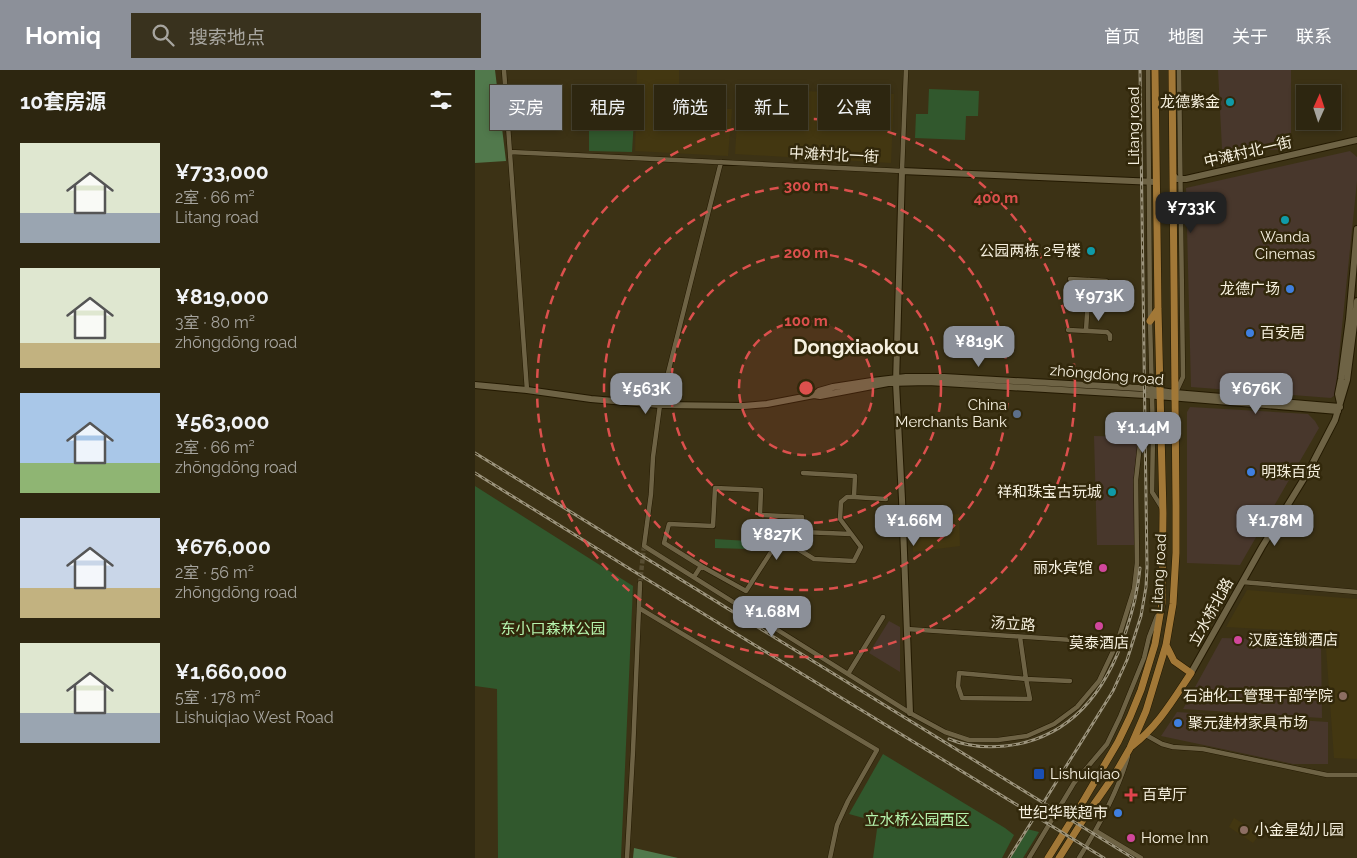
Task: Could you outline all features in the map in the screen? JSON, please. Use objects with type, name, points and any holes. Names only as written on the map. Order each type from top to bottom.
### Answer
[{"type":"main road","name":"Litang road","points":[[1048,858],[1118,742],[1130,717],[1141,690],[1155,644],[1162,603],[1163,510],[1156,182],[1152,110],[1155,70]]},
{"type":"main road","name":"Litang road","points":[[1059,858],[1130,748],[1146,711],[1166,644],[1173,604],[1175,569],[1177,181],[1172,70]]},
{"type":"main road","points":[[1150,321],[1158,308]]},
{"type":"main road","points":[[1130,748],[1146,735],[1167,709],[1191,673],[1174,660],[1166,644]]},
{"type":"street","points":[[504,70],[527,390]]},
{"type":"street","points":[[906,70],[896,380],[910,713]]},
{"type":"street","name":"Litang road","points":[[1148,70],[1152,110],[1148,182],[1153,434],[1152,492],[1163,510]]},
{"type":"street","name":"Litang road","points":[[1177,181],[1179,70]]},
{"type":"street","name":"中滩村北一街","points":[[1177,181],[1357,140]]},
{"type":"street","name":"中滩村北一街","points":[[1177,181],[1357,144]]},
{"type":"street","name":"中滩村北一街","points":[[510,152],[1156,182]]},
{"type":"street","points":[[721,162],[660,405],[644,546],[910,713],[945,732],[969,740],[998,740],[1027,736],[1054,724],[1077,707],[1099,681],[1117,642],[1135,589],[1137,563],[1136,480],[1141,436],[1153,434]]},
{"type":"street","name":"立水桥北路","points":[[1339,409],[1338,394],[1349,319],[1357,229]]},
{"type":"street","points":[[1070,279],[1106,281]]},
{"type":"street","points":[[1086,331],[1089,280]]},
{"type":"street","name":"立水桥北路","points":[[1191,673],[1242,582],[1317,456],[1335,420],[1347,380],[1357,302]]},
{"type":"street","points":[[1069,303],[1087,304]]},
{"type":"street","points":[[1068,330],[1107,332],[1110,339]]},
{"type":"street","name":"zhōngdōng road","points":[[475,385],[660,405],[744,406],[767,404],[814,395],[820,396],[896,380],[1152,392],[1175,396],[1339,409]]},
{"type":"street","points":[[803,473],[855,476],[854,497]]},
{"type":"street","points":[[851,534],[802,532],[802,517],[760,515],[761,490],[715,488],[713,526],[669,524],[664,543],[701,566],[746,590],[780,538],[814,559],[854,561],[861,547],[840,519],[841,502],[847,497],[887,499]]},
{"type":"street","points":[[694,577],[701,566]]},
{"type":"street","points":[[1242,582],[1357,592]]},
{"type":"street","points":[[627,858],[634,742],[640,583]]},
{"type":"street","name":"Litang road","points":[[1029,858],[1074,783],[1107,744],[1121,716],[1144,658],[1149,637],[1162,603]]},
{"type":"street","points":[[639,608],[877,750],[848,801],[837,825],[830,858]]},
{"type":"street","points":[[848,674],[883,617]]},
{"type":"street","name":"汤立路","points":[[907,629],[1117,642]]},
{"type":"street","points":[[1020,637],[1026,679],[1030,700],[963,698],[958,686],[959,673],[1026,679],[1070,681]]},
{"type":"street","points":[[1146,735],[1162,744],[1173,747],[1203,749],[1327,775],[1357,775]]},
{"type":"street","name":"Litang road","points":[[1079,858],[1096,831],[1123,772],[1130,748]]},
{"type":"street","points":[[1096,831],[1141,858]]},
{"type":"shaded area","points":[[637,70],[679,70],[679,85],[654,85],[654,130],[726,130],[726,109],[732,109],[728,156],[635,151],[636,130],[644,130],[644,85],[637,85]]},
{"type":"shaded area","points":[[1218,70],[1291,70],[1291,150],[1222,149]]},
{"type":"shaded area","points":[[808,91],[818,92],[818,130],[890,130],[890,94],[894,94],[891,163],[735,154],[736,130],[808,130]]},
{"type":"shaded area","name":"龙德广场","points":[[1350,151],[1357,157],[1357,181],[1335,395],[1331,398],[1191,387],[1186,188]]},
{"type":"shaded area","points":[[1190,407],[1308,414],[1319,428],[1240,565],[1187,563],[1187,412]]},
{"type":"shaded area","name":"祥和珠宝古玩城","points":[[1094,436],[1138,437],[1135,545],[1097,545]]},
{"type":"shaded area","points":[[959,514],[960,546],[913,552],[911,517]]},
{"type":"shaded area","name":"石油化工管理干部学院","points":[[1247,590],[1357,599],[1357,759],[1334,758],[1325,634],[1319,632],[1226,627]]},
{"type":"shaded area","points":[[889,621],[900,627],[900,672],[869,653]]},
{"type":"shaded area","points":[[1222,638],[1321,641],[1322,718],[1183,709]]},
{"type":"shaded area","name":"聚元建材家具市场","points":[[1177,712],[1328,722],[1328,764],[1293,764],[1161,736]]},
{"type":"shaded area","name":"小金星幼儿园","points":[[1234,818],[1260,834],[1253,843],[1229,827]]},
{"type":"green space","points":[[475,70],[495,70],[497,85],[490,85],[490,130],[502,130],[506,161],[475,163]]},
{"type":"green space","points":[[929,89],[979,91],[978,116],[966,116],[965,140],[915,138],[916,114],[928,114]]},
{"type":"green space","points":[[589,130],[633,130],[632,152],[589,151]]},
{"type":"green space","name":"东小口森林公园","points":[[475,486],[633,586],[621,858],[498,858],[497,689],[475,686]]},
{"type":"green space","points":[[715,539],[748,541],[748,549],[715,548]]},
{"type":"green space","name":"立水桥公园西区","points":[[883,754],[1014,835],[1002,858],[873,858],[878,822],[849,814]]},
{"type":"green space","points":[[1027,829],[1039,832],[1023,858],[1009,858]]},
{"type":"green space","points":[[634,848],[678,858],[633,858]]},
{"type":"tunnel","points":[[640,583],[644,546]]},
{"type":"railway","points":[[1009,858],[1113,691],[1127,660],[1141,616],[1146,587],[1140,70]]},
{"type":"railway","points":[[475,453],[1133,858]]},
{"type":"railway","points":[[475,473],[1104,858]]},
{"type":"railway","points":[[949,739],[969,745],[991,747],[1028,741],[1049,733],[1067,722],[1083,708],[1097,691],[1118,653],[1133,608],[1140,568]]},
{"type":"place","name":"龙德紫金","points":[[1230,102]]},
{"type":"place","name":"Wanda Cinemas","points":[[1285,220]]},
{"type":"place","name":"公园两栋 2号楼","points":[[1091,251]]},
{"type":"place","name":"龙德广场","points":[[1290,289]]},
{"type":"place","name":"百安居","points":[[1250,333]]},
{"type":"place","name":"China Merchants Bank","points":[[1017,414]]},
{"type":"place","name":"明珠百货","points":[[1251,472]]},
{"type":"place","name":"祥和珠宝古玩城","points":[[1112,492]]},
{"type":"place","name":"丽水宾馆","points":[[1103,568]]},
{"type":"place","name":"莫泰酒店","points":[[1099,626]]},
{"type":"place","name":"汉庭连锁酒店","points":[[1238,640]]},
{"type":"place","name":"石油化工管理干部学院","points":[[1343,696]]},
{"type":"place","name":"聚元建材家具市场","points":[[1178,723]]},
{"type":"place","name":"Lishuiqiao","points":[[1039,774]]},
{"type":"place","name":"百草厅","points":[[1131,795]]},
{"type":"place","name":"世纪华联超市","points":[[1118,813]]},
{"type":"place","name":"小金星幼儿园","points":[[1244,830]]},
{"type":"place","name":"Home Inn","points":[[1131,838]]},
{"type":"district","name":"Dongxiaokou","points":[[856,347]]}]
